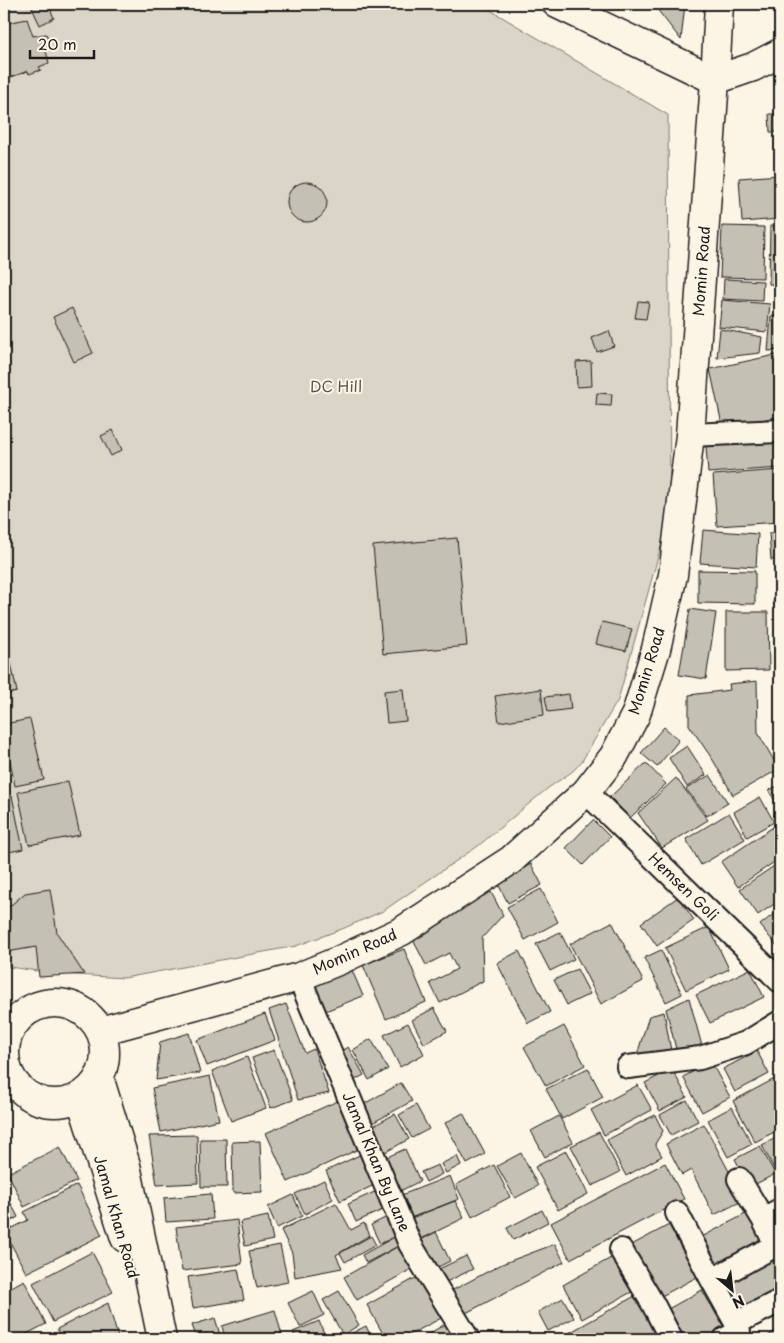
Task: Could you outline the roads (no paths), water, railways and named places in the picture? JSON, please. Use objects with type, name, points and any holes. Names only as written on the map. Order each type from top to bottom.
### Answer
[{"type":"main road","points":[[557,4],[715,80],[753,67],[780,53]]},
{"type":"main road","name":"Momin Road","points":[[100,1030],[299,977],[340,960],[402,930],[511,860],[586,792],[614,756],[636,714],[656,649],[673,575],[690,435],[719,4]]},
{"type":"main road","points":[[58,1003],[83,1011],[93,1020],[100,1030],[105,1046],[104,1062],[99,1077],[91,1088],[80,1096],[54,1103],[29,1095],[18,1086],[11,1076],[6,1063],[5,1050],[8,1037],[14,1025],[22,1016],[33,1008],[58,1003]]},
{"type":"main road","points":[[99,1077],[126,1165],[162,1339]]},
{"type":"main road","name":"Jamal Khan Road","points":[[80,1096],[128,1245],[148,1339]]},
{"type":"street","points":[[690,435],[780,431]]},
{"type":"street","name":"Hemsen Goli","points":[[586,792],[780,981]]},
{"type":"street","name":"Jamal Khan By Lane","points":[[299,977],[410,1244],[468,1339]]},
{"type":"street","points":[[628,1067],[700,1058],[746,1043],[780,1022]]},
{"type":"street","points":[[712,1280],[776,1245],[772,1214],[739,1179]]},
{"type":"street","points":[[677,1213],[712,1280],[730,1331],[780,1301]]},
{"type":"street","points":[[622,1250],[653,1304],[664,1337]]},
{"type":"park label","name":"DC Hill","points":[[336,387]]}]
